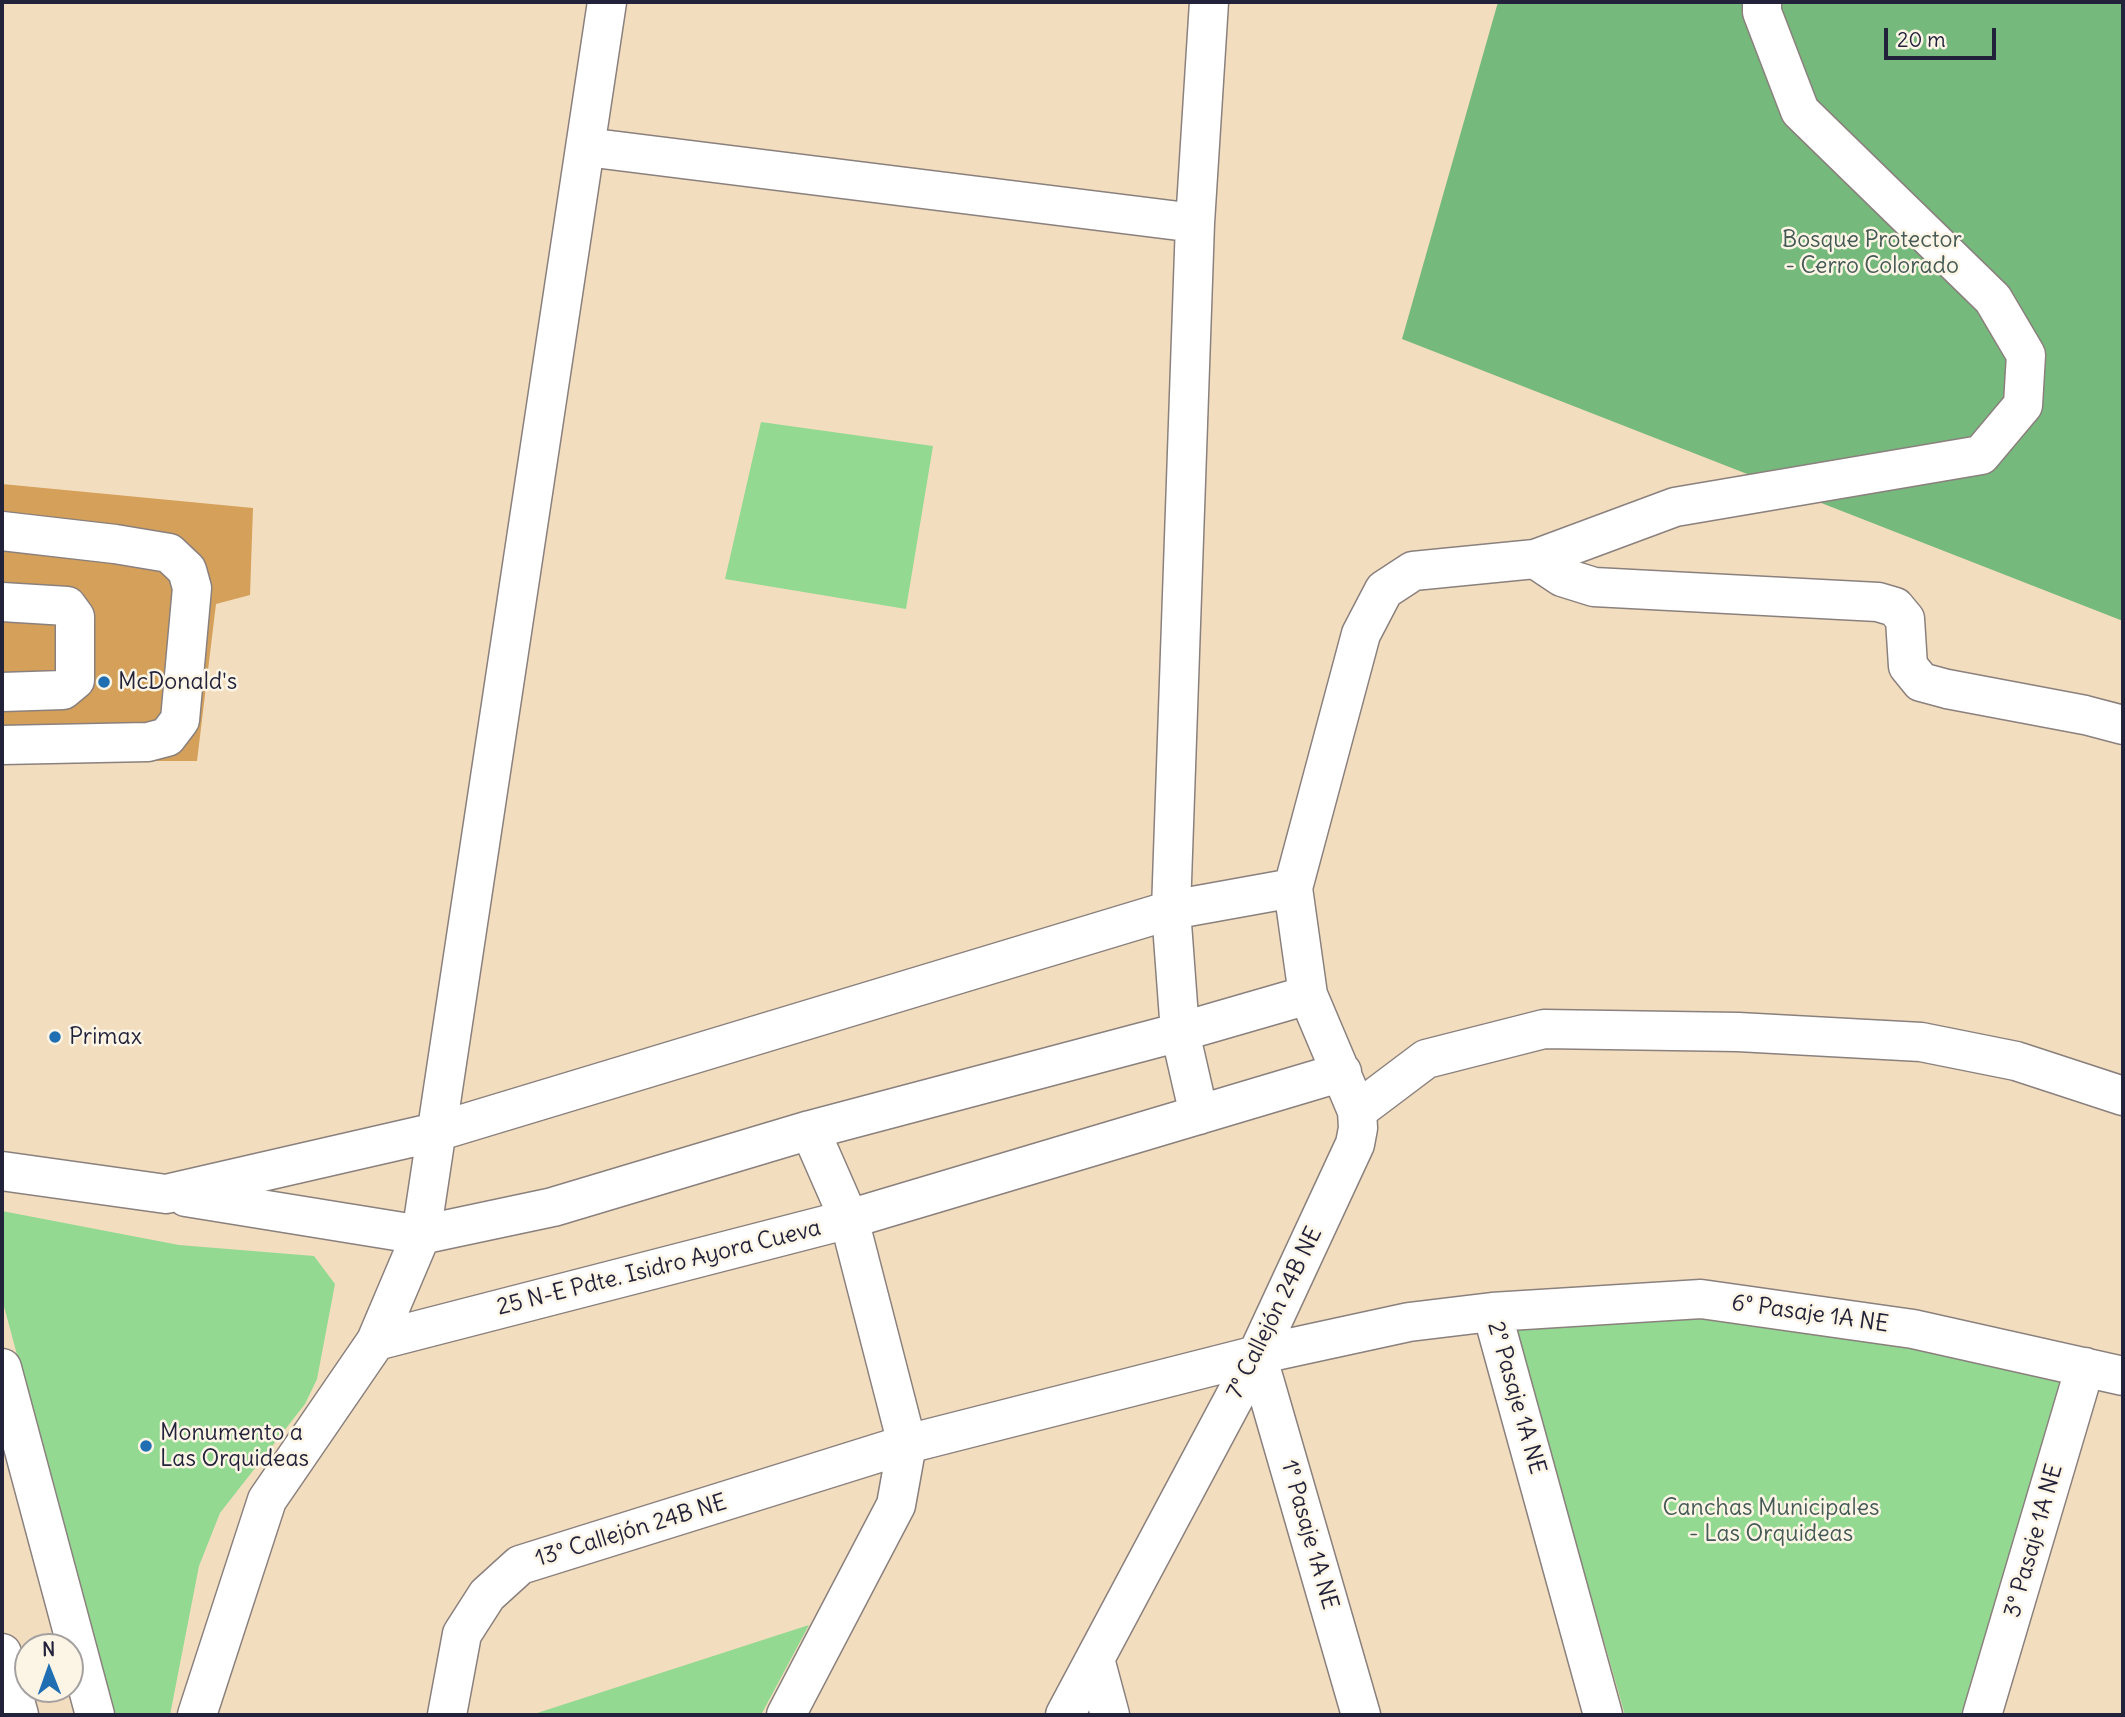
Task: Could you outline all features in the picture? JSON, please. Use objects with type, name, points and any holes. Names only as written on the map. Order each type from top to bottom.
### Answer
[{"type":"main road","points":[[197,1715],[267,1500],[376,1341],[422,1235],[607,2]]},
{"type":"main road","points":[[1199,1115],[1180,1032],[1171,910],[1195,223],[1209,2]]},
{"type":"main road","points":[[166,1194],[436,1132],[1171,910],[1293,888],[1361,634],[1384,590],[1413,571],[1535,559],[1675,507],[1981,455],[2023,405],[2026,355],[1993,299],[1800,111],[1762,12],[1762,2]]},
{"type":"main road","points":[[586,147],[1195,223]]},
{"type":"main road","points":[[2,531],[169,553],[187,570],[192,587],[180,720],[167,737],[148,742],[2,745]]},
{"type":"main road","points":[[1535,559],[1562,576],[1594,587],[1878,603],[1895,607],[1905,619],[1908,666],[1921,682],[1947,690],[2085,715],[2123,725]]},
{"type":"main road","points":[[2,602],[68,606],[75,617],[75,680],[63,690],[2,692]]},
{"type":"main road","name":"7° Callejón 24B NE","points":[[1065,1715],[1257,1355],[1355,1144],[1357,1111],[1308,995],[1293,888]]},
{"type":"main road","points":[[2,1171],[422,1235],[552,1207],[810,1130],[1180,1032],[1308,995]]},
{"type":"main road","points":[[1357,1111],[1426,1059],[1544,1029],[1738,1032],[1921,1042],[2017,1061],[2123,1096]]},
{"type":"main road","name":"25 N-E Pdte. Isidro Ayora Cueva","points":[[376,1341],[849,1219],[1342,1072]]},
{"type":"main road","points":[[786,1715],[896,1505],[907,1444],[849,1219],[810,1130]]},
{"type":"main road","name":"6° Pasaje 1A NE","points":[[1492,1311],[1700,1299],[1913,1329],[2123,1376]]},
{"type":"main road","name":"2° Pasaje 1A NE","points":[[1257,1355],[1409,1322],[1492,1311],[1603,1715]]},
{"type":"main road","name":"13° Callejón 24B NE","points":[[447,1715],[462,1634],[487,1595],[520,1565],[907,1444],[1257,1355]]},
{"type":"main road","name":"1° Pasaje 1A NE","points":[[1257,1355],[1362,1715]]},
{"type":"main road","name":"3° Pasaje 1A NE","points":[[1982,1715],[2085,1367]]},
{"type":"main road","points":[[2,1368],[95,1715]]},
{"type":"main road","points":[[2,1653],[19,1715]]},
{"type":"main road","points":[[1094,1659],[1110,1715]]},
{"type":"green space","name":"Bosque Protector - Cerro Colorado","points":[[1498,2],[2123,2],[2123,621],[1402,339]]},
{"type":"green space","points":[[761,422],[933,446],[906,609],[725,579]]},
{"type":"green space","points":[[2,1211],[179,1245],[314,1256],[335,1284],[317,1379],[305,1404],[220,1513],[199,1566],[170,1715],[114,1715],[2,1299]]},
{"type":"green space","name":"Canchas Municipales - Las Orquideas","points":[[1700,1315],[1915,1345],[2069,1380],[1965,1715],[1625,1715],[1513,1323]]},
{"type":"green space","points":[[809,1625],[761,1715],[531,1715]]},
{"type":"building","name":"McDonald's","points":[[2,484],[253,508],[250,595],[216,604],[197,761],[2,761]]},
{"type":"place","name":"McDonald's","points":[[104,682]]},
{"type":"place","name":"Primax","points":[[55,1037]]},
{"type":"place","name":"Monumento a Las Orquideas","points":[[146,1446]]}]
